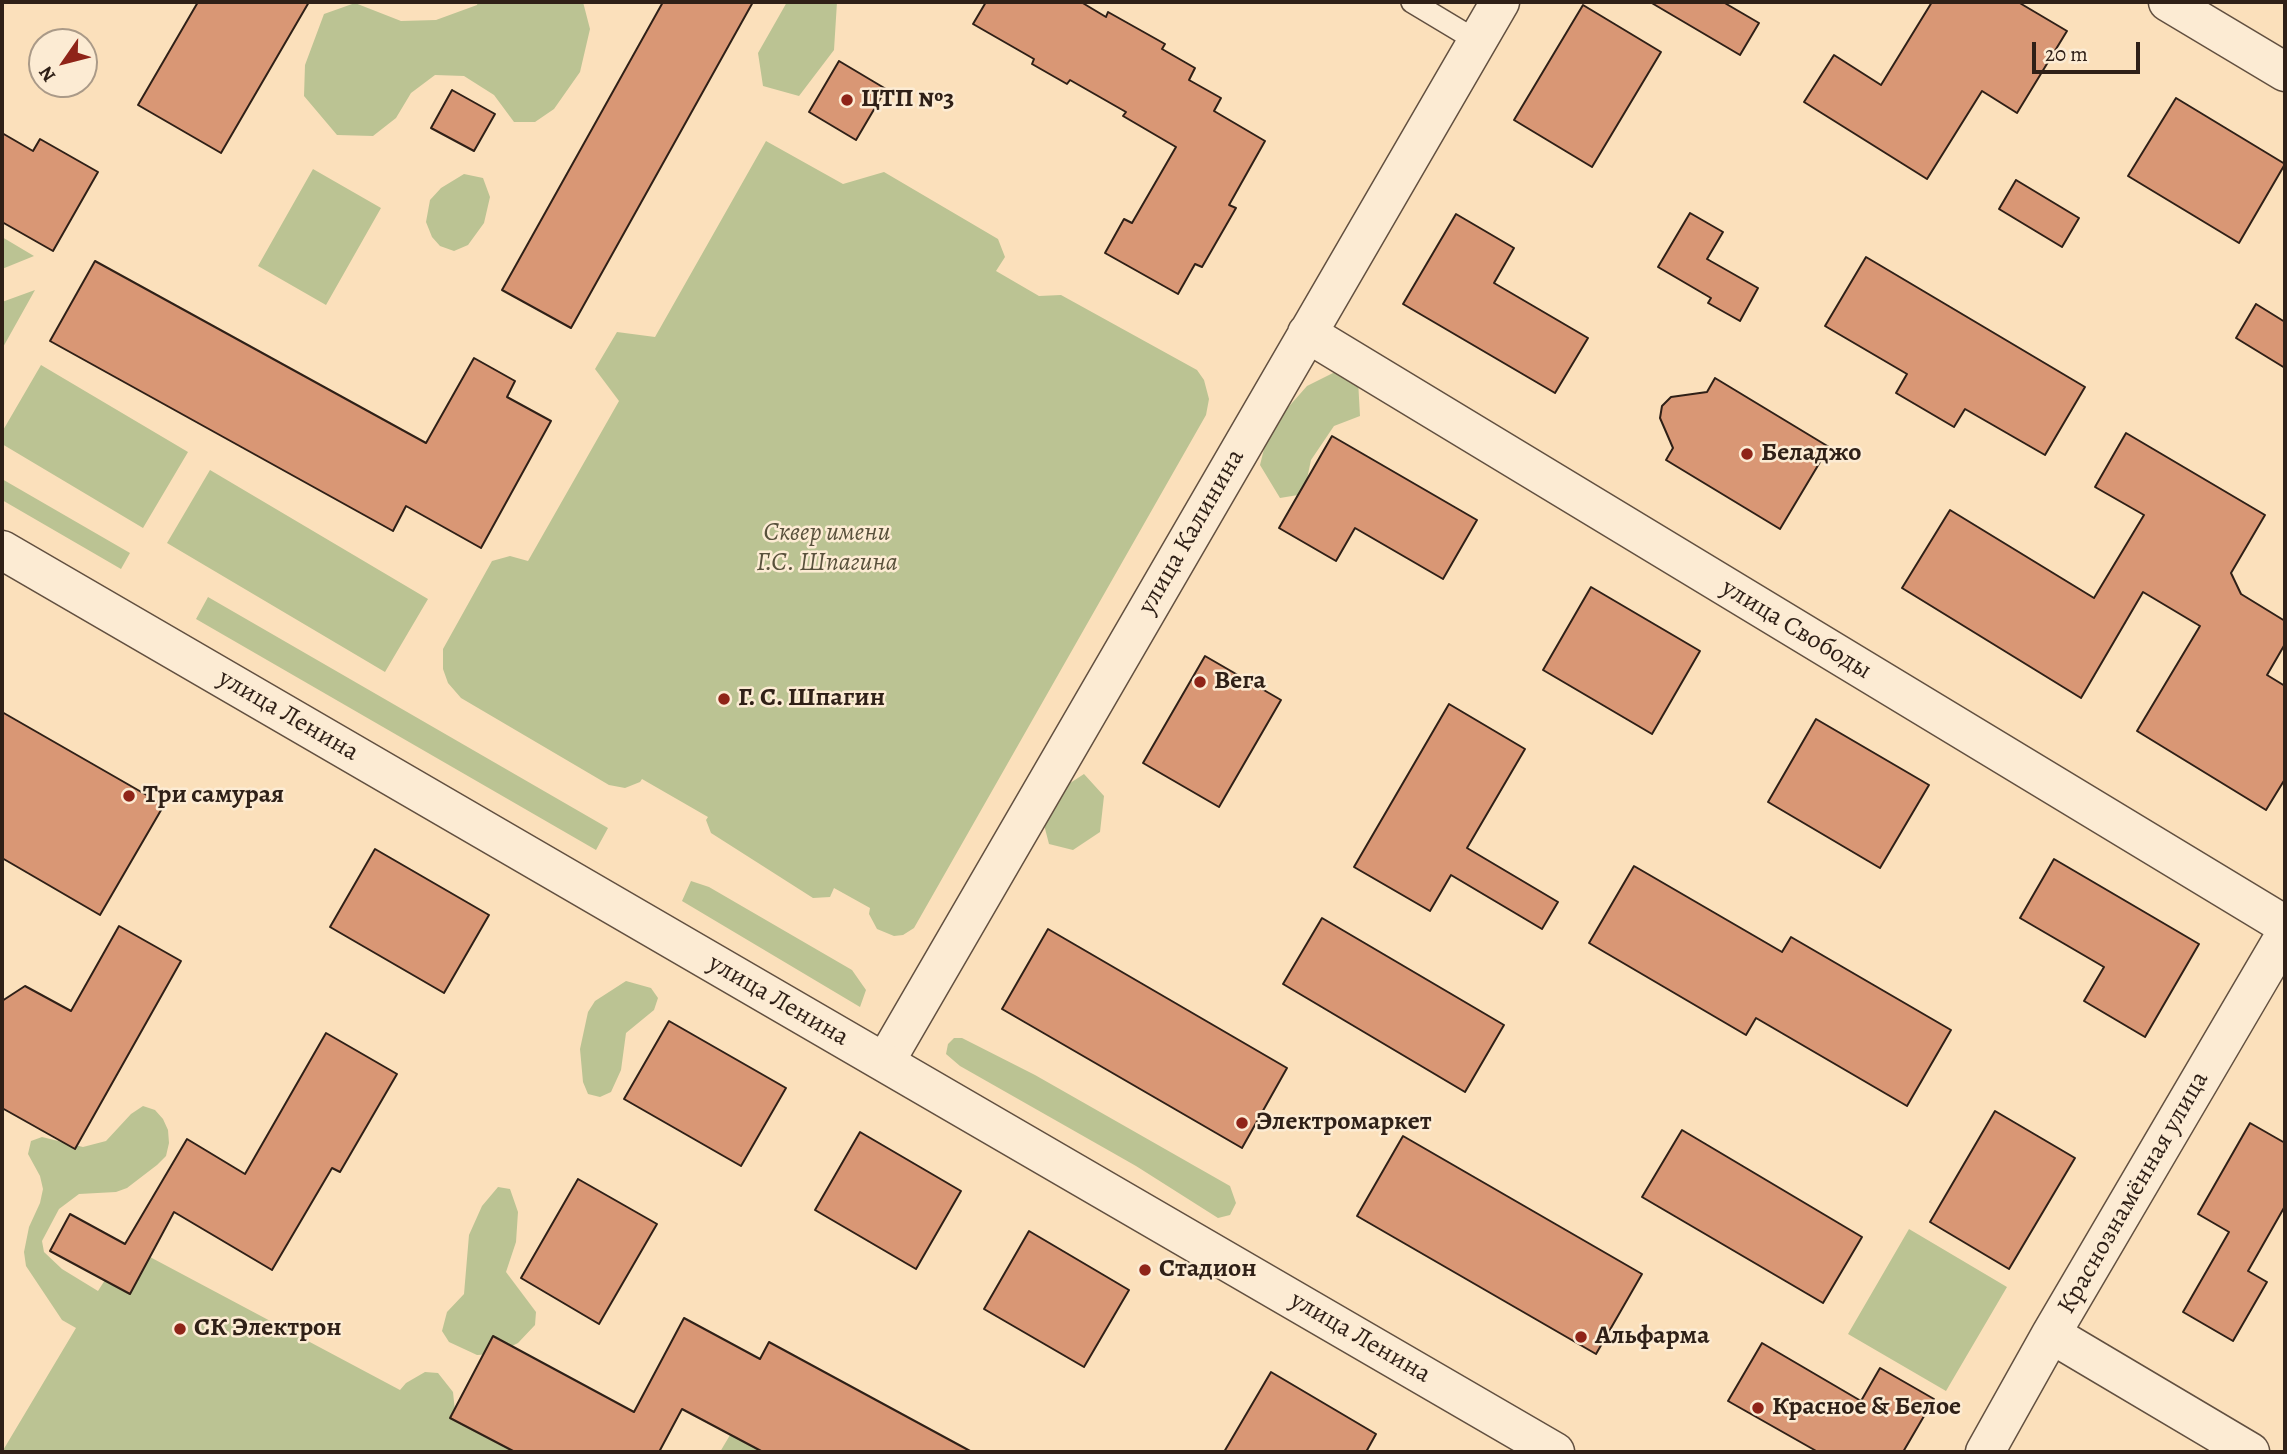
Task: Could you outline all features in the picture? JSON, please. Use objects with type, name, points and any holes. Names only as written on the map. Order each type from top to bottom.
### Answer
[{"type":"street","name":"улица Калинина","points":[[885,1062],[1500,2]]},
{"type":"street","points":[[2168,2],[2285,72]]},
{"type":"street","name":"улица Свободы","points":[[1307,333],[2285,925]]},
{"type":"street","name":"улица Ленина","points":[[2,550],[1555,1452]]},
{"type":"street","name":"Краснознамённая улица","points":[[1984,1452],[2285,935]]},
{"type":"street","points":[[2051,1334],[2250,1452]]},
{"type":"lane","points":[[1412,2],[1476,41]]},
{"type":"green space","points":[[478,2],[583,2],[590,29],[580,72],[554,109],[535,122],[514,122],[494,95],[464,76],[435,75],[411,93],[396,118],[373,136],[337,135],[304,96],[305,65],[324,14],[355,3],[401,21],[436,20],[477,5]]},
{"type":"green space","points":[[787,2],[837,2],[834,50],[799,96],[763,86],[758,53]]},
{"type":"green space","name":"Сквер имени Г.С. Шпагина","points":[[766,141],[843,184],[884,172],[998,239],[1005,257],[996,271],[1039,296],[1061,295],[1197,370],[1204,380],[1209,399],[1206,415],[914,928],[903,935],[894,936],[877,929],[869,914],[870,908],[834,888],[830,897],[813,898],[711,833],[706,820],[708,817],[642,779],[625,788],[609,785],[461,698],[448,683],[443,669],[443,649],[492,561],[510,556],[528,561],[619,401],[595,369],[617,332],[655,337]]},
{"type":"green space","points":[[313,169],[381,208],[326,305],[258,266]]},
{"type":"green space","points":[[464,174],[483,178],[490,197],[484,223],[468,245],[454,251],[440,246],[432,237],[426,222],[430,200],[441,188]]},
{"type":"green space","points":[[2,237],[34,256],[2,269]]},
{"type":"green space","points":[[35,290],[2,349],[2,302]]},
{"type":"green space","points":[[41,365],[188,452],[143,528],[2,444],[2,432]]},
{"type":"green space","points":[[1341,369],[1358,380],[1360,416],[1334,426],[1311,460],[1307,479],[1298,495],[1280,498],[1260,465],[1269,429],[1307,386]]},
{"type":"green space","points":[[210,470],[428,599],[385,672],[167,543]]},
{"type":"green space","points":[[2,479],[130,553],[121,569],[2,500]]},
{"type":"green space","points":[[208,597],[608,828],[596,850],[196,619]]},
{"type":"green space","points":[[1084,774],[1104,796],[1100,832],[1073,850],[1049,844],[1042,817],[1055,793]]},
{"type":"green space","points":[[691,881],[709,887],[852,970],[866,990],[860,1007],[682,901]]},
{"type":"green space","points":[[626,981],[651,988],[658,998],[654,1010],[626,1033],[621,1070],[611,1092],[600,1097],[588,1094],[583,1082],[580,1049],[588,1012],[595,1001]]},
{"type":"green space","points":[[954,1038],[962,1038],[1035,1075],[1230,1186],[1236,1203],[1230,1215],[1218,1218],[1136,1166],[960,1066],[946,1054],[948,1044]]},
{"type":"green space","name":"СК Электрон","points":[[143,1106],[155,1110],[163,1119],[168,1130],[166,1156],[127,1188],[116,1192],[79,1194],[59,1209],[42,1241],[44,1252],[62,1269],[98,1291],[105,1280],[150,1257],[400,1390],[406,1383],[425,1372],[438,1373],[453,1392],[456,1421],[515,1452],[2,1452],[76,1328],[62,1320],[26,1266],[24,1252],[29,1227],[43,1189],[40,1176],[28,1154],[31,1141],[42,1137],[83,1147],[106,1141],[131,1114]]},
{"type":"green space","points":[[498,1187],[510,1189],[518,1212],[516,1242],[506,1272],[536,1312],[535,1325],[518,1343],[496,1354],[477,1355],[449,1342],[442,1331],[447,1312],[464,1294],[469,1235],[482,1206]]},
{"type":"green space","points":[[1909,1229],[2007,1287],[1946,1391],[1848,1334]]},
{"type":"green space","points":[[730,1435],[763,1452],[720,1452]]},
{"type":"building","points":[[198,2],[309,2],[221,153],[138,105]]},
{"type":"building","points":[[663,2],[753,2],[571,328],[502,290]]},
{"type":"building","points":[[986,2],[1081,2],[1106,17],[1108,12],[1165,44],[1162,49],[1195,68],[1189,80],[1221,98],[1214,111],[1265,141],[1229,205],[1236,208],[1202,267],[1195,264],[1178,294],[1105,253],[1124,219],[1132,223],[1176,147],[1123,116],[1126,112],[1070,80],[1067,84],[1032,64],[1034,59],[973,24]]},
{"type":"building","points":[[1650,2],[1723,2],[1759,23],[1740,55]]},
{"type":"building","points":[[1932,2],[2018,2],[2067,31],[2017,113],[1982,91],[1927,179],[1804,102],[1834,55],[1881,85]]},
{"type":"building","points":[[1583,5],[1661,52],[1592,167],[1514,120]]},
{"type":"building","name":"ЦТП №3","points":[[839,61],[886,89],[856,140],[809,112]]},
{"type":"building","points":[[452,90],[495,114],[474,151],[431,128]]},
{"type":"building","points":[[2176,98],[2285,164],[2239,243],[2128,176]]},
{"type":"building","points":[[2,133],[33,151],[40,139],[98,172],[53,251],[2,222]]},
{"type":"building","points":[[2016,180],[2079,218],[2062,247],[1999,209]]},
{"type":"building","points":[[1690,213],[1723,232],[1707,259],[1758,288],[1740,321],[1708,303],[1711,298],[1658,267]]},
{"type":"building","points":[[1456,214],[1514,248],[1494,283],[1588,338],[1555,393],[1403,304]]},
{"type":"building","points":[[1866,257],[2085,387],[2045,455],[1965,409],[1954,427],[1896,393],[1907,374],[1825,326]]},
{"type":"building","points":[[95,261],[426,443],[474,358],[515,381],[507,397],[551,421],[481,548],[406,506],[393,531],[50,341]]},
{"type":"building","points":[[2256,304],[2285,322],[2285,368],[2236,338]]},
{"type":"building","name":"Беладжо","points":[[1715,378],[1829,447],[1780,529],[1666,460],[1673,448],[1660,418],[1662,406],[1671,397],[1707,392]]},
{"type":"building","points":[[2126,433],[2265,515],[2231,573],[2241,594],[2285,621],[2285,644],[2267,675],[2285,686],[2285,779],[2266,810],[2137,731],[2200,626],[2143,592],[2081,698],[1902,588],[1950,510],[2094,598],[2144,515],[2095,487]]},
{"type":"building","points":[[1332,436],[1477,520],[1443,579],[1355,528],[1336,561],[1279,528]]},
{"type":"building","points":[[1591,587],[1700,651],[1652,734],[1543,670]]},
{"type":"building","points":[[1205,656],[1281,700],[1219,807],[1143,763]]},
{"type":"building","points":[[1449,704],[1525,749],[1467,848],[1558,902],[1542,929],[1451,875],[1430,911],[1354,867]]},
{"type":"building","points":[[2,712],[164,805],[100,915],[2,858]]},
{"type":"building","points":[[1816,719],[1929,785],[1880,868],[1768,802]]},
{"type":"building","points":[[375,849],[489,915],[444,993],[330,927]]},
{"type":"building","points":[[2054,859],[2199,944],[2145,1037],[2084,1001],[2104,967],[2020,918]]},
{"type":"building","points":[[1634,866],[1782,952],[1791,937],[1951,1030],[1907,1106],[1756,1018],[1746,1035],[1589,943]]},
{"type":"building","points":[[1322,918],[1504,1025],[1465,1092],[1283,984]]},
{"type":"building","points":[[119,926],[181,961],[75,1149],[2,1108],[2,1001],[25,986],[71,1011]]},
{"type":"building","points":[[1048,929],[1287,1068],[1242,1148],[1002,1009]]},
{"type":"building","points":[[669,1021],[786,1088],[741,1166],[624,1099]]},
{"type":"building","points":[[326,1033],[397,1074],[340,1172],[332,1168],[272,1270],[174,1212],[130,1294],[50,1251],[70,1214],[125,1244],[187,1139],[245,1174]]},
{"type":"building","points":[[1995,1111],[2075,1158],[2009,1269],[1930,1222]]},
{"type":"building","points":[[2250,1123],[2285,1143],[2285,1206],[2248,1271],[2267,1282],[2233,1341],[2183,1312],[2229,1232],[2198,1214]]},
{"type":"building","points":[[1682,1130],[1862,1237],[1823,1303],[1642,1197]]},
{"type":"building","points":[[860,1132],[961,1191],[916,1269],[815,1210]]},
{"type":"building","points":[[1403,1136],[1642,1274],[1596,1354],[1357,1216]]},
{"type":"building","points":[[578,1179],[657,1224],[599,1324],[521,1278]]},
{"type":"building","points":[[1029,1231],[1129,1290],[1084,1367],[984,1309]]},
{"type":"building","points":[[684,1318],[760,1359],[769,1342],[972,1452],[763,1452],[682,1409],[659,1452],[515,1452],[450,1418],[493,1336],[634,1412]]},
{"type":"building","points":[[1762,1343],[1861,1401],[1880,1368],[1934,1399],[1903,1452],[1818,1452],[1728,1401]]},
{"type":"building","points":[[1271,1372],[1376,1434],[1366,1452],[1224,1452]]},
{"type":"place","name":"ЦТП №3","points":[[847,100]]},
{"type":"place","name":"Беладжо","points":[[1747,454]]},
{"type":"place","name":"Вега","points":[[1200,682]]},
{"type":"place","name":"Г. С. Шпагин","points":[[724,699]]},
{"type":"place","name":"Три самурая","points":[[129,796]]},
{"type":"place","name":"Электромаркет","points":[[1242,1123]]},
{"type":"place","name":"Стадион","points":[[1145,1270]]},
{"type":"place","name":"СК Электрон","points":[[180,1329]]},
{"type":"place","name":"Альфарма","points":[[1581,1337]]},
{"type":"place","name":"Красное & Белое","points":[[1758,1408]]}]
